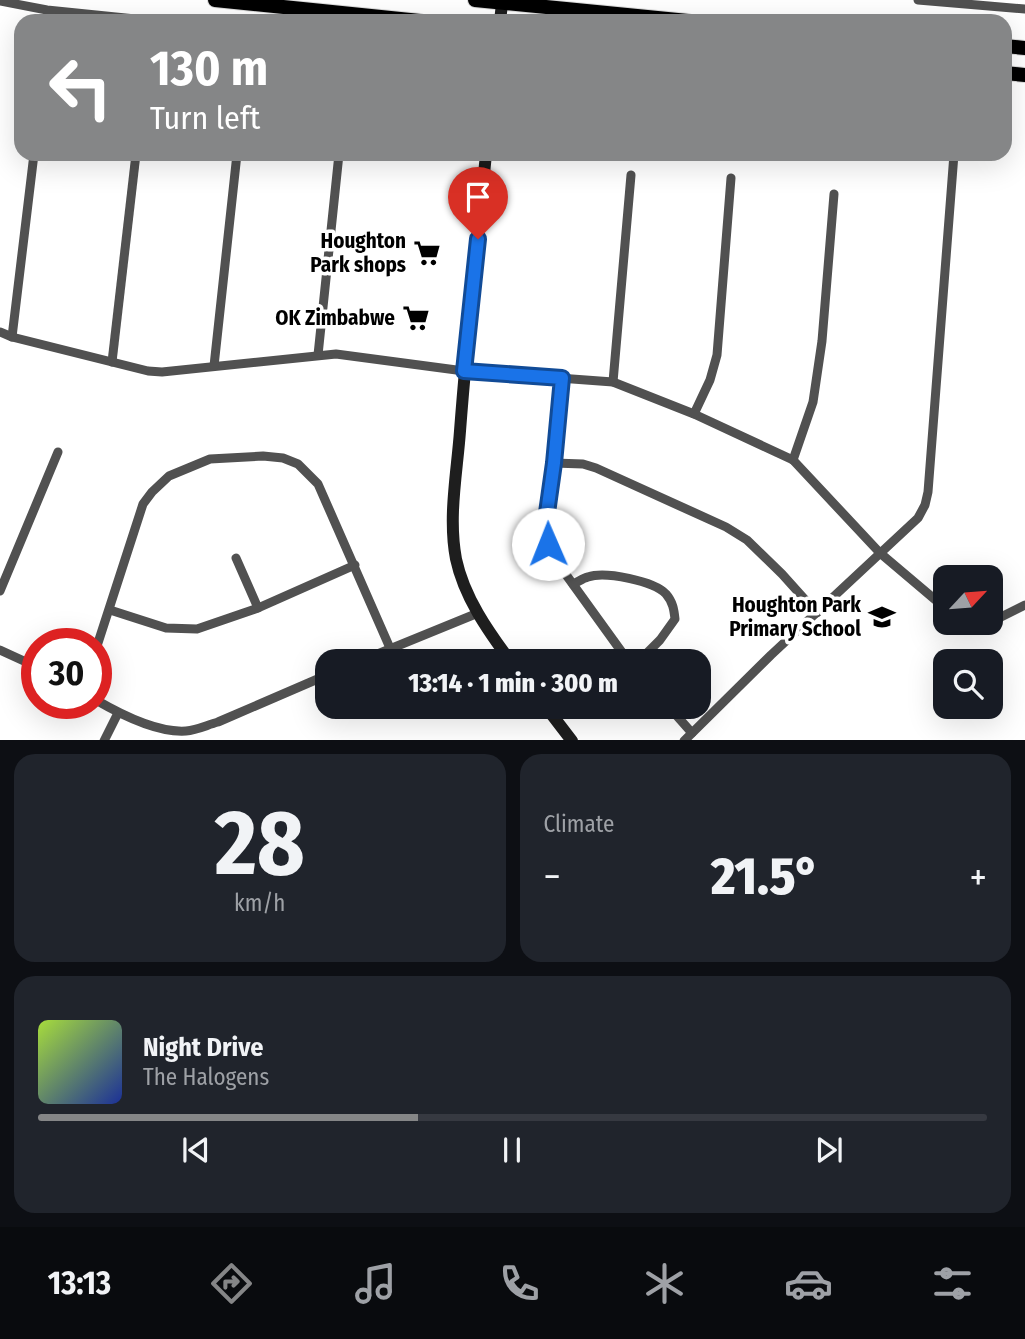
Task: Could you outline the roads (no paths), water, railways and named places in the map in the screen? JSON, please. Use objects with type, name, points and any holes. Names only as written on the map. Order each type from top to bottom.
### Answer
[{"type":"highway","points":[[215,0],[346,14]]},
{"type":"highway","points":[[475,0],[619,14]]},
{"type":"main road","points":[[485,161],[464,371],[453,542],[460,575],[478,613],[502,649]]},
{"type":"main road","points":[[555,719],[572,740]]},
{"type":"street","points":[[918,0],[1025,9]]},
{"type":"street","points":[[0,1],[92,14]]},
{"type":"street","points":[[12,337],[33,161]]},
{"type":"street","points":[[112,362],[135,161]]},
{"type":"street","points":[[214,366],[236,161]]},
{"type":"street","points":[[318,355],[338,161]]},
{"type":"street","points":[[684,740],[918,518],[925,505],[953,161]]},
{"type":"street","points":[[612,382],[631,175]]},
{"type":"street","points":[[694,414],[717,355],[731,177]]},
{"type":"street","points":[[793,460],[813,402],[822,341],[834,194]]},
{"type":"street","points":[[0,332],[148,371],[162,372],[336,354],[464,371],[612,382],[694,414],[793,460],[880,553],[933,598]]},
{"type":"street","points":[[562,378],[545,527],[548,544],[558,565],[620,649]]},
{"type":"street","points":[[0,591],[58,452]]},
{"type":"street","points":[[104,628],[143,505],[152,492],[169,476],[210,459],[263,456],[284,458],[298,464],[318,484],[390,648],[478,613]]},
{"type":"street","points":[[554,463],[583,464],[596,468],[726,527],[747,540],[817,612]]},
{"type":"street","points":[[236,558],[258,608]]},
{"type":"street","points":[[110,610],[166,628],[197,629],[258,608],[355,565]]},
{"type":"street","points":[[573,584],[588,576],[604,575],[654,586],[665,592],[674,607],[675,620],[651,649]]},
{"type":"street","points":[[1003,616],[1025,605]]},
{"type":"street","points":[[0,650],[21,660]]},
{"type":"street","points":[[112,709],[170,730],[184,731],[218,722],[315,680]]},
{"type":"street","points":[[104,740],[118,713]]},
{"type":"street","points":[[680,719],[692,733]]},
{"type":"place","name":"Houghton Park shops","points":[[427,253]]},
{"type":"place","name":"OK Zimbabwe","points":[[416,318]]},
{"type":"place","name":"Houghton Park Primary School","points":[[882,617]]}]
